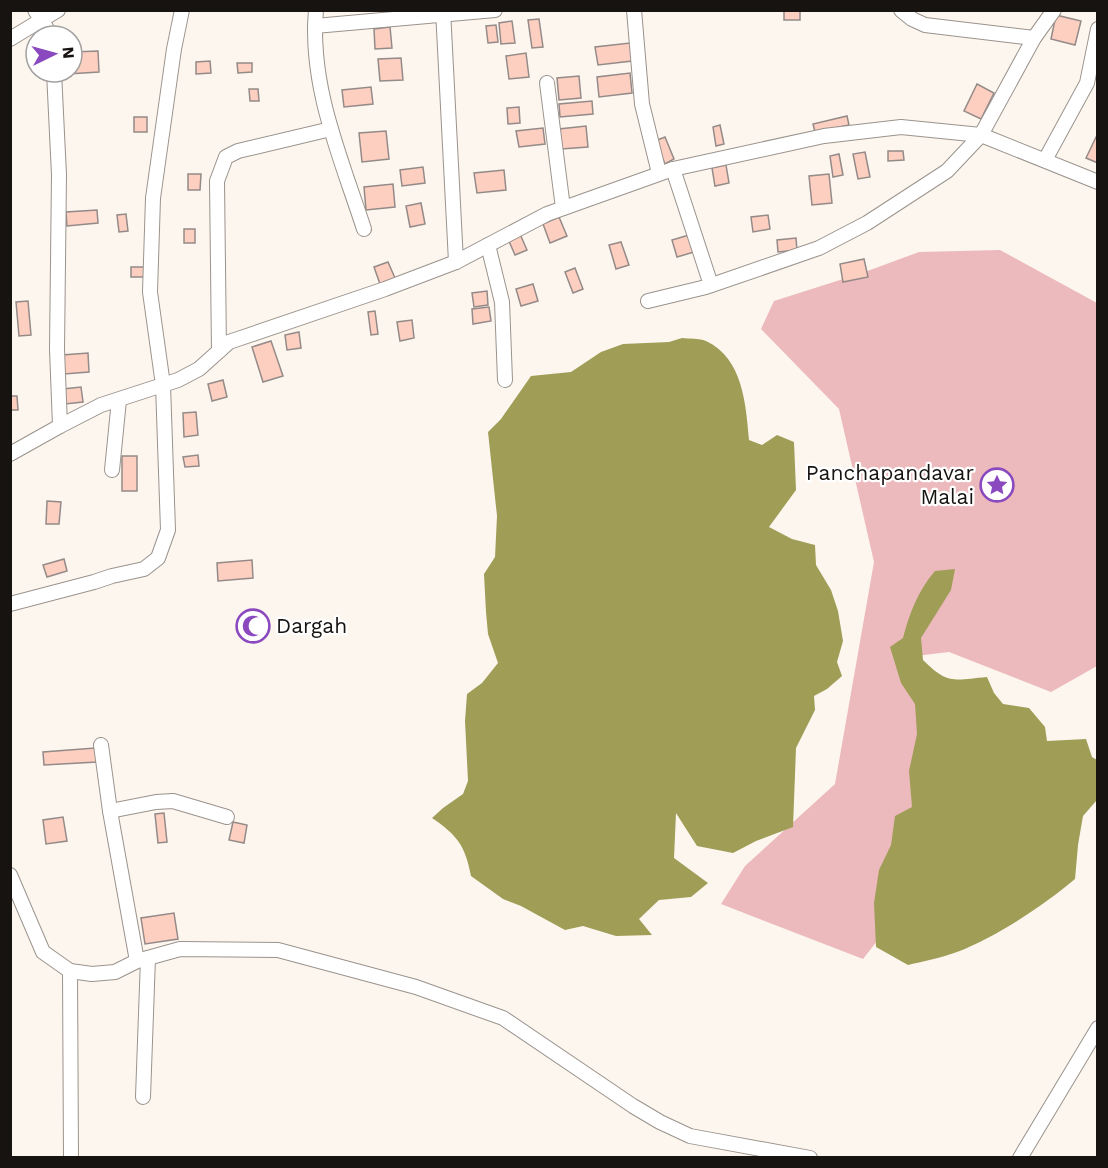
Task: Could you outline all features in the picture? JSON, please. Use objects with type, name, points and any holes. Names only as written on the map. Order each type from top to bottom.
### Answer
[{"type":"street","points":[[10,39],[39,15],[58,10]]},
{"type":"street","points":[[10,604],[144,569],[159,558],[168,530],[164,385],[150,292],[153,198],[174,49],[182,10]]},
{"type":"street","points":[[316,10],[318,79],[331,129],[364,229]]},
{"type":"street","points":[[315,26],[495,10]]},
{"type":"street","points":[[634,10],[642,104],[711,285]]},
{"type":"street","points":[[901,10],[912,19],[926,25],[1034,38]]},
{"type":"street","points":[[648,302],[711,285],[819,248],[867,223],[947,171],[981,135],[1034,38],[1054,10]]},
{"type":"street","points":[[443,13],[456,262]]},
{"type":"street","points":[[1045,160],[1087,83],[1098,29]]},
{"type":"street","points":[[547,83],[562,208]]},
{"type":"street","points":[[55,84],[59,175],[57,349],[60,426]]},
{"type":"street","points":[[10,454],[102,405],[164,385],[199,369],[230,342],[386,289],[456,262],[546,214],[666,171],[824,136],[901,127],[981,135],[1098,182]]},
{"type":"street","points":[[219,351],[217,180],[226,157],[238,151],[331,129]]},
{"type":"street","points":[[488,245],[502,302],[505,380]]},
{"type":"street","points":[[112,470],[119,400]]},
{"type":"street","points":[[101,745],[110,811],[142,960],[143,1097]]},
{"type":"street","points":[[110,811],[172,801],[227,817]]},
{"type":"street","points":[[10,875],[43,952],[70,971],[92,974],[115,972],[142,960],[180,949],[278,950],[416,987],[503,1018],[633,1106],[690,1136],[810,1158]]},
{"type":"street","points":[[70,971],[71,1158]]},
{"type":"street","points":[[1020,1158],[1098,1028]]},
{"type":"shaded area","points":[[1000,250],[1097,303],[1097,666],[1051,692],[949,652],[907,657],[930,724],[888,927],[863,959],[721,904],[745,866],[835,784],[874,562],[839,409],[761,329],[774,301],[919,252]]},
{"type":"shaded area","points":[[682,338],[706,341],[728,359],[735,371],[744,398],[749,440],[762,445],[777,435],[794,442],[796,490],[769,527],[792,539],[815,545],[816,565],[831,590],[838,611],[843,641],[837,662],[842,676],[827,689],[814,696],[815,710],[796,748],[793,827],[756,841],[733,853],[697,846],[676,813],[674,858],[708,883],[691,897],[659,900],[639,919],[652,935],[616,936],[583,926],[565,930],[503,899],[471,876],[466,856],[459,842],[432,818],[463,794],[468,781],[465,721],[467,694],[482,683],[498,663],[488,634],[484,574],[495,557],[497,516],[488,432],[501,419],[531,376],[571,372],[601,352],[623,344],[669,342]]},
{"type":"shaded area","points":[[955,569],[951,590],[921,638],[923,660],[939,674],[952,679],[987,677],[994,693],[1003,704],[1029,708],[1045,727],[1047,741],[1086,739],[1092,757],[1097,760],[1097,800],[1083,816],[1075,879],[1034,910],[972,946],[939,958],[908,965],[876,947],[874,903],[879,870],[891,845],[895,816],[912,807],[909,771],[917,734],[915,704],[901,683],[890,647],[903,638],[915,602],[935,571]]},
{"type":"building","points":[[784,10],[800,10],[800,20],[784,20]]},
{"type":"building","points":[[1056,15],[1081,21],[1075,45],[1051,39]]},
{"type":"building","points":[[539,19],[543,47],[532,48],[528,20]]},
{"type":"building","points":[[512,21],[515,43],[501,44],[499,23]]},
{"type":"building","points":[[496,25],[498,42],[488,43],[486,26]]},
{"type":"building","points":[[390,27],[392,48],[375,49],[374,29]]},
{"type":"building","points":[[630,43],[632,61],[598,65],[595,47]]},
{"type":"building","points":[[98,51],[99,72],[84,73],[84,52]]},
{"type":"building","points":[[526,53],[529,77],[509,79],[506,56]]},
{"type":"building","points":[[401,58],[403,80],[380,81],[378,59]]},
{"type":"building","points":[[210,61],[211,73],[196,74],[196,62]]},
{"type":"building","points":[[237,63],[252,63],[252,72],[238,73]]},
{"type":"building","points":[[630,73],[632,93],[599,97],[597,77]]},
{"type":"building","points":[[579,76],[581,98],[559,100],[557,78]]},
{"type":"building","points":[[977,84],[994,93],[981,119],[964,111]]},
{"type":"building","points":[[371,87],[373,104],[344,107],[342,90]]},
{"type":"building","points":[[249,89],[258,89],[259,101],[250,101]]},
{"type":"building","points":[[592,101],[593,114],[560,117],[559,104]]},
{"type":"building","points":[[519,107],[520,123],[508,124],[507,108]]},
{"type":"building","points":[[847,116],[849,125],[815,132],[813,124]]},
{"type":"building","points":[[134,117],[147,117],[147,132],[134,132]]},
{"type":"building","points":[[720,125],[724,144],[716,146],[713,127]]},
{"type":"building","points":[[586,126],[588,147],[561,149],[559,129]]},
{"type":"building","points":[[543,128],[545,144],[519,147],[516,131]]},
{"type":"building","points":[[386,131],[389,159],[362,162],[359,133]]},
{"type":"building","points":[[1098,133],[1098,163],[1086,158]]},
{"type":"building","points":[[665,137],[674,159],[665,164],[655,141]]},
{"type":"building","points":[[888,151],[903,151],[904,160],[888,161]]},
{"type":"building","points":[[865,152],[870,177],[858,179],[853,154]]},
{"type":"building","points":[[839,154],[843,175],[833,177],[830,156]]},
{"type":"building","points":[[726,165],[729,183],[715,186],[712,168]]},
{"type":"building","points":[[423,167],[425,183],[402,186],[400,170]]},
{"type":"building","points":[[504,170],[506,190],[477,193],[474,173]]},
{"type":"building","points":[[188,174],[201,174],[200,190],[188,190]]},
{"type":"building","points":[[829,174],[832,203],[812,205],[809,176]]},
{"type":"building","points":[[393,184],[395,207],[366,210],[364,187]]},
{"type":"building","points":[[421,203],[425,224],[410,227],[406,206]]},
{"type":"building","points":[[97,210],[98,223],[67,226],[66,212]]},
{"type":"building","points":[[126,214],[128,231],[119,232],[117,215]]},
{"type":"building","points":[[768,215],[770,229],[753,232],[751,217]]},
{"type":"building","points":[[559,217],[567,236],[550,243],[543,224]]},
{"type":"building","points":[[184,229],[195,229],[195,243],[184,243]]},
{"type":"building","points":[[520,234],[527,250],[515,255],[508,239]]},
{"type":"building","points":[[689,235],[694,252],[677,257],[672,240]]},
{"type":"building","points":[[796,238],[797,250],[778,252],[777,240]]},
{"type":"building","points":[[621,242],[629,265],[616,269],[609,245]]},
{"type":"building","points":[[864,259],[868,277],[843,282],[840,264]]},
{"type":"building","points":[[388,262],[395,278],[380,284],[374,267]]},
{"type":"building","points":[[131,267],[145,267],[145,277],[131,277]]},
{"type":"building","points":[[575,268],[583,289],[573,293],[565,272]]},
{"type":"building","points":[[533,284],[538,301],[521,306],[516,289]]},
{"type":"building","points":[[487,291],[488,305],[474,307],[472,293]]},
{"type":"building","points":[[28,301],[31,335],[19,336],[16,302]]},
{"type":"building","points":[[489,307],[491,321],[473,324],[472,309]]},
{"type":"building","points":[[375,311],[378,334],[371,335],[368,312]]},
{"type":"building","points":[[412,320],[414,338],[400,341],[397,322]]},
{"type":"building","points":[[299,332],[301,348],[287,350],[285,335]]},
{"type":"building","points":[[271,341],[283,376],[263,382],[252,347]]},
{"type":"building","points":[[88,353],[89,372],[64,374],[62,355]]},
{"type":"building","points":[[223,380],[227,397],[212,401],[208,384]]},
{"type":"building","points":[[81,387],[83,402],[65,404],[63,389]]},
{"type":"building","points":[[10,396],[17,396],[18,410],[10,410]]},
{"type":"building","points":[[196,412],[198,435],[184,437],[183,413]]},
{"type":"building","points":[[198,455],[199,466],[185,467],[183,457]]},
{"type":"building","points":[[122,456],[137,456],[137,491],[122,491]]},
{"type":"building","points":[[47,501],[61,502],[59,524],[46,524]]},
{"type":"building","points":[[64,559],[67,571],[47,577],[43,565]]},
{"type":"building","points":[[252,560],[253,578],[218,581],[217,563]]},
{"type":"building","points":[[95,748],[97,762],[44,765],[43,752]]},
{"type":"building","points":[[164,813],[167,842],[158,843],[155,814]]},
{"type":"building","points":[[63,817],[67,841],[46,844],[43,820]]},
{"type":"building","points":[[233,822],[247,825],[244,843],[229,840]]},
{"type":"building","points":[[174,913],[178,939],[145,944],[141,918]]},
{"type":"place","name":"Panchapandavar Malai","points":[[997,485]]},
{"type":"place","name":"Dargah","points":[[253,626]]}]
